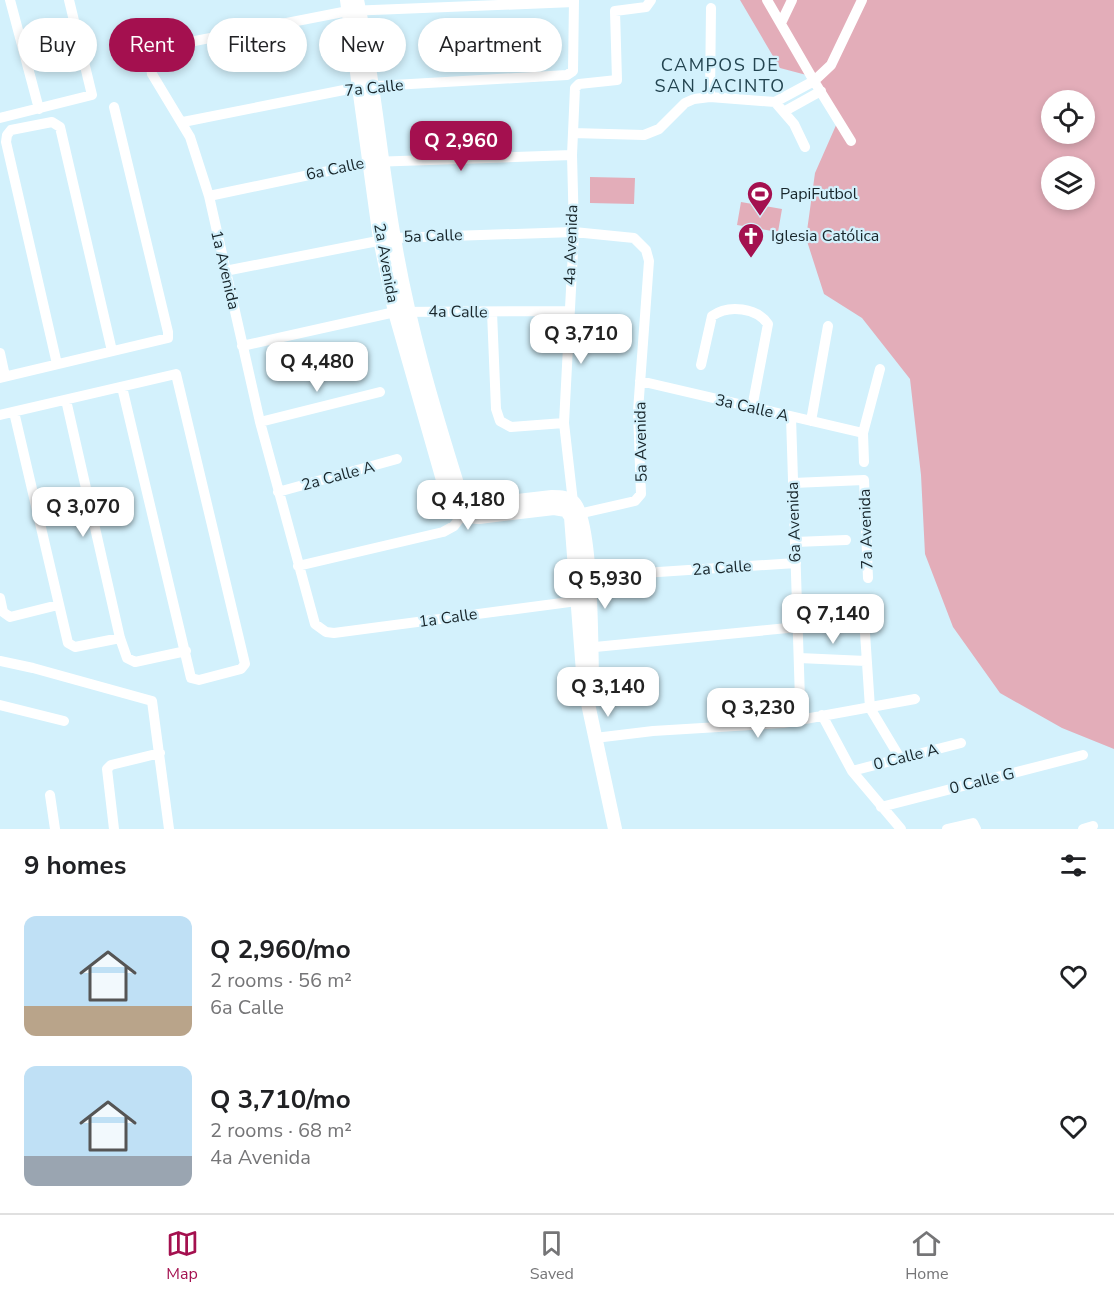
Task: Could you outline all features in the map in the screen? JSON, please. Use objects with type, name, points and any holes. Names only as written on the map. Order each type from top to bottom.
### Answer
[{"type":"street","points":[[10,0],[39,109]]},
{"type":"street","points":[[0,118],[92,95],[69,0]]},
{"type":"street","name":"4a Avenida","points":[[615,829],[595,738],[590,702],[584,685],[586,648],[582,577],[572,512],[564,423],[574,232],[572,155],[576,86],[617,80],[614,13],[618,9],[646,7],[651,0]]},
{"type":"street","points":[[767,0],[851,141]]},
{"type":"street","points":[[781,23],[792,0]]},
{"type":"street","points":[[775,102],[814,81],[831,65],[862,0]]},
{"type":"street","points":[[353,6],[574,1]]},
{"type":"street","name":"7a Calle","points":[[183,122],[366,86],[567,75],[573,72],[574,1]]},
{"type":"street","name":"1a Avenida","points":[[320,629],[311,618],[260,422],[209,196],[198,159],[183,122],[152,74],[151,58],[159,48],[353,6]]},
{"type":"street","name":"2a Avenida","points":[[353,6],[387,238],[401,312],[466,510]]},
{"type":"street","points":[[710,97],[711,8]]},
{"type":"street","points":[[785,111],[820,91]]},
{"type":"street","points":[[573,133],[644,135],[659,129],[685,103],[694,99],[710,97],[761,100],[775,102],[785,111],[805,147]]},
{"type":"street","points":[[0,353],[3,377],[168,338],[114,107]]},
{"type":"street","points":[[57,364],[6,142],[11,130],[51,122],[60,127],[112,351]]},
{"type":"street","name":"6a Calle","points":[[209,196],[377,161],[572,155]]},
{"type":"street","name":"5a Calle","points":[[225,271],[387,238],[574,232],[634,238],[642,244]]},
{"type":"street","name":"5a Avenida","points":[[572,512],[635,501],[640,497],[642,487],[638,443],[640,381],[649,261],[642,244]]},
{"type":"street","points":[[701,365],[712,316],[718,311],[743,310],[764,317],[768,324],[752,408]]},
{"type":"street","name":"4a Calle","points":[[242,346],[401,312],[569,311]]},
{"type":"street","points":[[492,312],[496,409],[500,421],[510,427],[564,423]]},
{"type":"street","points":[[811,421],[828,326]]},
{"type":"street","points":[[864,462],[863,434],[880,369]]},
{"type":"street","points":[[0,415],[176,374],[244,668],[195,680],[191,678],[122,387]]},
{"type":"street","name":"3a Calle A","points":[[640,381],[863,434]]},
{"type":"street","points":[[260,422],[380,392]]},
{"type":"street","points":[[66,400],[120,638],[131,662],[186,651]]},
{"type":"street","points":[[14,412],[68,643],[71,646],[120,638]]},
{"type":"street","name":"6a Avenida","points":[[791,417],[800,700]]},
{"type":"street","name":"2a Calle A","points":[[278,492],[397,459]]},
{"type":"street","name":"7a Avenida","points":[[793,483],[865,481],[868,578]]},
{"type":"street","points":[[298,566],[443,532],[454,526],[466,510],[475,506],[552,497],[564,498],[572,512]]},
{"type":"street","points":[[795,542],[846,540]]},
{"type":"street","name":"2a Calle","points":[[582,577],[796,562]]},
{"type":"street","name":"4a Avenida","points":[[582,577],[577,601],[586,648]]},
{"type":"street","points":[[797,599],[860,601],[863,603],[870,708],[900,758]]},
{"type":"street","points":[[0,600],[3,612],[10,617],[58,605]]},
{"type":"street","name":"1a Calle","points":[[320,629],[334,633],[577,601]]},
{"type":"street","points":[[586,648],[798,627]]},
{"type":"street","points":[[799,658],[867,661]]},
{"type":"street","points":[[0,661],[147,698],[154,706],[169,829]]},
{"type":"street","points":[[595,738],[653,731],[783,723],[915,699]]},
{"type":"street","points":[[0,705],[64,721]]},
{"type":"street","points":[[822,715],[852,771],[901,829]]},
{"type":"street","name":"0 Calle A","points":[[852,771],[961,743]]},
{"type":"street","points":[[114,829],[107,769],[111,765],[159,753]]},
{"type":"street","name":"0 Calle G","points":[[881,807],[1083,755]]},
{"type":"street","points":[[50,795],[55,829]]},
{"type":"street","points":[[947,829],[973,822],[976,829]]},
{"type":"shaded area","points":[[740,0],[1114,0],[1114,749],[1062,728],[1000,693],[953,627],[925,554],[921,475],[910,379],[862,318],[824,294],[806,238],[815,173],[837,123],[814,77],[780,68]]},
{"type":"shaded area","points":[[590,177],[635,178],[634,204],[590,203]]},
{"type":"shaded area","name":"PapiFutbol","points":[[741,202],[782,209],[778,232],[737,225]]},
{"type":"place","name":"PapiFutbol","points":[[760,217]]},
{"type":"place","name":"Iglesia Católica","points":[[751,259]]},
{"type":"district","name":"CAMPOS DE SAN JACINTO","points":[[720,76]]}]
